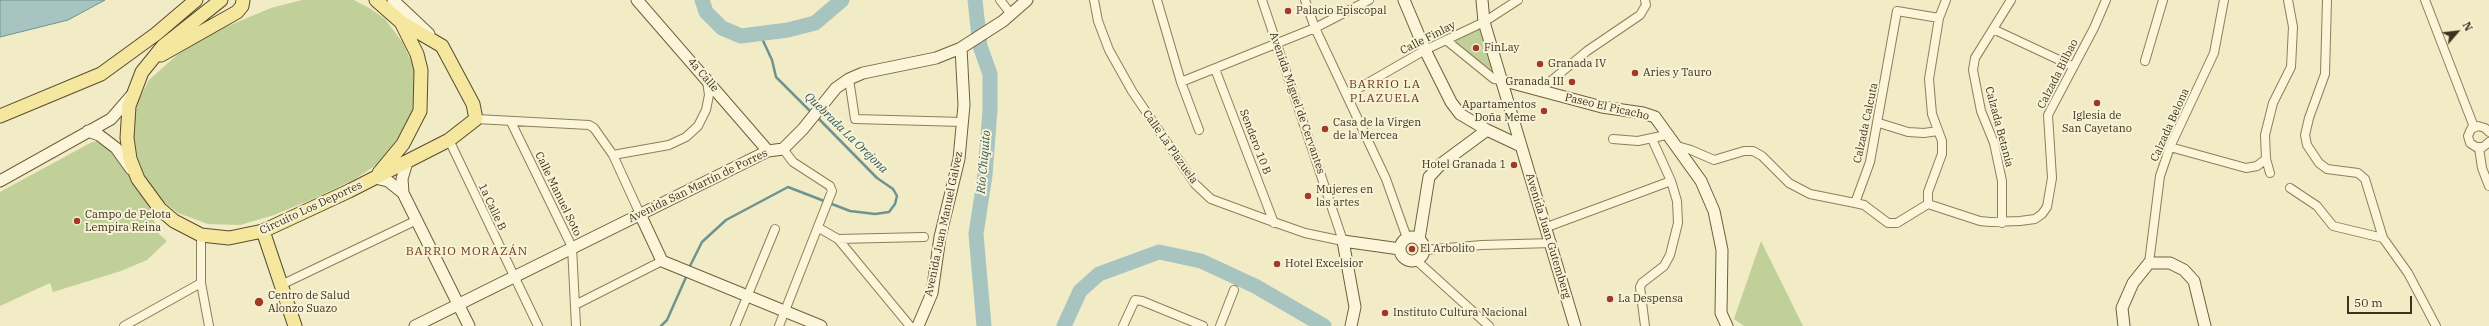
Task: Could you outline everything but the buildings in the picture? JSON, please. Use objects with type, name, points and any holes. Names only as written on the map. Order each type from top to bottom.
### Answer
[{"type":"main road","points":[[0,110],[99,68],[152,30],[186,0]]},
{"type":"main road","points":[[0,116],[101,74],[156,34],[196,0]]},
{"type":"main road","name":"Circuito Los Deportes","points":[[221,0],[170,40],[149,61],[131,96],[127,117],[126,138],[130,159],[138,179],[160,209],[174,221],[201,234],[229,238],[247,236],[263,231],[376,178],[449,140],[476,118]]},
{"type":"main road","points":[[149,61],[237,12],[242,6],[243,0]]},
{"type":"main road","points":[[376,0],[401,22],[438,43],[446,51],[473,104],[476,118]]},
{"type":"main road","points":[[376,178],[403,144],[420,111],[421,70],[417,54],[401,22]]},
{"type":"main road","points":[[263,231],[283,284],[295,326]]},
{"type":"street","points":[[393,0],[438,43]]},
{"type":"street","points":[[630,0],[660,34],[693,64]]},
{"type":"street","name":"4a Calle","points":[[637,0],[768,152]]},
{"type":"street","points":[[1000,0],[1011,14]]},
{"type":"street","name":"Avenida San Martín de Porres","points":[[415,326],[458,306],[572,247],[768,152],[783,149],[804,129],[836,88],[849,79],[863,73],[936,58],[963,47],[992,28],[1027,0]]},
{"type":"street","name":"Calle La Plazuela","points":[[1094,0],[1098,22],[1109,50],[1132,91],[1195,184],[1211,198],[1274,223],[1305,233],[1343,241],[1400,249]]},
{"type":"street","points":[[1157,0],[1181,82],[1199,130]]},
{"type":"street","name":"Avenida Miguel de Cervantes","points":[[1262,0],[1343,241],[1355,307],[1352,324]]},
{"type":"street","points":[[1305,0],[1315,28],[1386,179],[1407,238]]},
{"type":"street","points":[[1181,82],[1215,69],[1276,42],[1315,28],[1369,0]]},
{"type":"street","points":[[1404,0],[1425,50],[1451,102],[1460,114],[1487,130],[1521,146]]},
{"type":"street","name":"Avenida Juan Gutemberg","points":[[1482,0],[1484,22],[1552,244],[1575,326]]},
{"type":"street","name":"Calle Finlay","points":[[1347,95],[1425,50],[1484,22],[1518,0]]},
{"type":"street","points":[[1540,90],[1587,51],[1640,15],[1646,5],[1645,0]]},
{"type":"street","points":[[1673,145],[1691,150],[1714,160],[1744,151],[1754,151],[1762,156],[1789,183],[1810,194],[1864,205],[1888,223],[1903,220],[1921,206],[1928,204],[1928,192],[1942,154],[1942,141],[1932,114],[1929,79],[1940,18],[1946,0]]},
{"type":"street","name":"Calzada Betania","points":[[2002,223],[2002,181],[1994,144],[1981,111],[1973,70],[1975,58],[2011,0]]},
{"type":"street","name":"Calzada Bilbao","points":[[1928,204],[1980,221],[2002,223],[2035,219],[2047,207],[2052,178],[2048,115],[2072,66],[2094,28],[2106,0]]},
{"type":"street","points":[[2145,61],[2163,0]]},
{"type":"street","name":"Calzada Belona","points":[[2149,263],[2160,176],[2170,147],[2214,53],[2224,0]]},
{"type":"street","points":[[2270,173],[2266,159],[2265,136],[2273,103],[2291,67],[2293,27],[2288,0]]},
{"type":"street","points":[[2327,0],[2325,74],[2309,118],[2305,135],[2307,145],[2320,163],[2327,169],[2358,174],[2365,179],[2383,238],[2408,272],[2436,326]]},
{"type":"street","points":[[2425,0],[2474,127]]},
{"type":"street","name":"Calzada Calcuta","points":[[1855,203],[1870,162],[1879,123],[1897,11],[1940,18]]},
{"type":"street","points":[[1993,29],[2072,66]]},
{"type":"street","points":[[1446,40],[1494,79],[1501,80]]},
{"type":"street","name":"Avenida Juan Manuel Galvez","points":[[918,326],[932,293],[940,237],[959,159],[964,105],[963,47]]},
{"type":"street","name":"Sendero 10 B","points":[[1215,69],[1274,223]]},
{"type":"street","points":[[849,79],[855,119],[963,122]]},
{"type":"street","points":[[613,155],[669,145],[686,137],[698,126],[706,110],[709,95],[707,80]]},
{"type":"street","name":"Paseo El Picacho","points":[[1501,80],[1602,107],[1643,113],[1655,117],[1673,145],[1701,181],[1714,211],[1722,250],[1721,313],[1727,326]]},
{"type":"street","points":[[0,181],[110,119],[131,96]]},
{"type":"street","points":[[476,118],[511,122],[589,125],[597,131],[613,155],[640,214],[666,263],[707,281],[821,326]]},
{"type":"street","name":"Calle Manuel Soto","points":[[511,122],[572,247],[576,326]]},
{"type":"street","points":[[1879,123],[1908,132],[1924,133],[1938,131]]},
{"type":"street","points":[[2479,148],[2472,145],[2468,139],[2469,132],[2474,127],[2482,126],[2489,132]]},
{"type":"street","points":[[1416,260],[1422,256],[1424,250],[1419,239],[1429,177],[1441,164],[1487,130]]},
{"type":"street","points":[[88,131],[103,138],[116,148],[138,179]]},
{"type":"street","points":[[1613,139],[1624,141],[1652,139],[1666,134]]},
{"type":"street","points":[[1645,326],[1640,288],[1642,283],[1664,266],[1670,255],[1678,223],[1676,201],[1671,181],[1652,139]]},
{"type":"street","name":"1a Calle B","points":[[449,140],[513,277],[538,326]]},
{"type":"street","points":[[2479,148],[2489,142]]},
{"type":"street","points":[[2170,147],[2246,168],[2257,166],[2266,159]]},
{"type":"street","points":[[2479,148],[2482,168],[2489,186]]},
{"type":"street","points":[[779,326],[832,195],[830,186],[805,172],[783,149]]},
{"type":"street","points":[[407,162],[402,178],[403,193],[469,326]]},
{"type":"street","points":[[376,178],[388,181],[403,193]]},
{"type":"street","points":[[1547,228],[1671,181]]},
{"type":"street","points":[[2290,188],[2317,206],[2333,226],[2383,238]]},
{"type":"street","points":[[283,284],[417,220]]},
{"type":"street","points":[[819,228],[838,239],[910,326]]},
{"type":"street","points":[[736,326],[775,230]]},
{"type":"street","points":[[201,234],[201,283],[209,326]]},
{"type":"street","points":[[838,239],[924,237]]},
{"type":"street","points":[[1419,239],[1407,238],[1402,242],[1400,249],[1405,258],[1416,260],[1489,326]]},
{"type":"street","points":[[1424,250],[1482,245],[1552,244]]},
{"type":"street","points":[[575,305],[666,263]]},
{"type":"street","points":[[2124,326],[2122,308],[2133,283],[2149,263],[2170,263],[2184,270],[2194,281],[2205,326]]},
{"type":"street","points":[[124,326],[201,283]]},
{"type":"street","points":[[1220,326],[1234,290]]},
{"type":"street","points":[[1123,326],[1135,300],[1142,301],[1203,326]]},
{"type":"green space","points":[[302,0],[354,0],[371,9],[385,19],[403,43],[415,70],[417,108],[387,158],[355,179],[315,198],[274,215],[240,225],[208,224],[178,213],[159,198],[144,177],[134,149],[133,120],[139,99],[149,80],[177,55],[211,33],[271,8]]},
{"type":"green space","points":[[1481,27],[1493,68],[1489,70],[1453,41]]},
{"type":"green space","name":"Campo de Pelota Lempira Reina","points":[[103,141],[125,166],[149,207],[159,234],[167,241],[147,260],[121,271],[53,292],[50,283],[0,306],[0,192],[92,142]]},
{"type":"green space","points":[[1761,241],[1803,326],[1744,326],[1734,319]]},
{"type":"water","points":[[0,0],[105,0],[68,20],[0,37]]},
{"type":"waterway","name":"Río Chiquito","points":[[702,0],[706,12],[722,28],[741,36],[788,30],[815,23],[842,0]]},
{"type":"waterway","name":"Río Chiquito","points":[[975,0],[980,46],[990,74],[990,110],[985,175],[976,234],[984,326]]},
{"type":"waterway","name":"Quebrada La Orejona","points":[[759,32],[772,60],[776,77],[812,113]]},
{"type":"waterway","name":"Quebrada La Orejona","points":[[689,268],[702,242],[726,220],[788,187],[850,211],[875,214],[889,212],[895,204],[897,196],[893,189],[877,178],[816,116]]},
{"type":"waterway","name":"Río Chiquito","points":[[1064,326],[1080,291],[1099,274],[1159,252],[1201,261],[1255,286],[1324,326]]},
{"type":"waterway","name":"Quebrada La Orejona","points":[[661,326],[667,320],[687,275]]},
{"type":"place","name":"Palacio Episcopal","points":[[1288,11]]},
{"type":"place","name":"FinLay","points":[[1476,48]]},
{"type":"place","name":"Granada IV","points":[[1540,64]]},
{"type":"place","name":"Aries y Tauro","points":[[1635,73]]},
{"type":"place","name":"Granada III","points":[[1572,82]]},
{"type":"place","name":"Iglesia de San Cayetano","points":[[2097,103]]},
{"type":"place","name":"Apartamentos Doña Meme","points":[[1544,111]]},
{"type":"place","name":"Casa de la Virgen de la Mercea","points":[[1325,129]]},
{"type":"place","name":"Hotel Granada 1","points":[[1514,165]]},
{"type":"place","name":"Mujeres en las artes","points":[[1308,196]]},
{"type":"place","name":"Campo de Pelota Lempira Reina","points":[[77,221]]},
{"type":"place","name":"El Arbolito","points":[[1412,249]]},
{"type":"place","name":"Hotel Excelsior","points":[[1277,264]]},
{"type":"place","name":"La Despensa","points":[[1610,299]]},
{"type":"place","name":"Centro de Salud Alonzo Suazo","points":[[259,302]]},
{"type":"place","name":"Instituto Cultura Nacional","points":[[1385,313]]},
{"type":"district","name":"BARRIO LA PLAZUELA","points":[[1385,92]]},
{"type":"district","name":"BARRIO MORAZÁN","points":[[467,252]]}]
